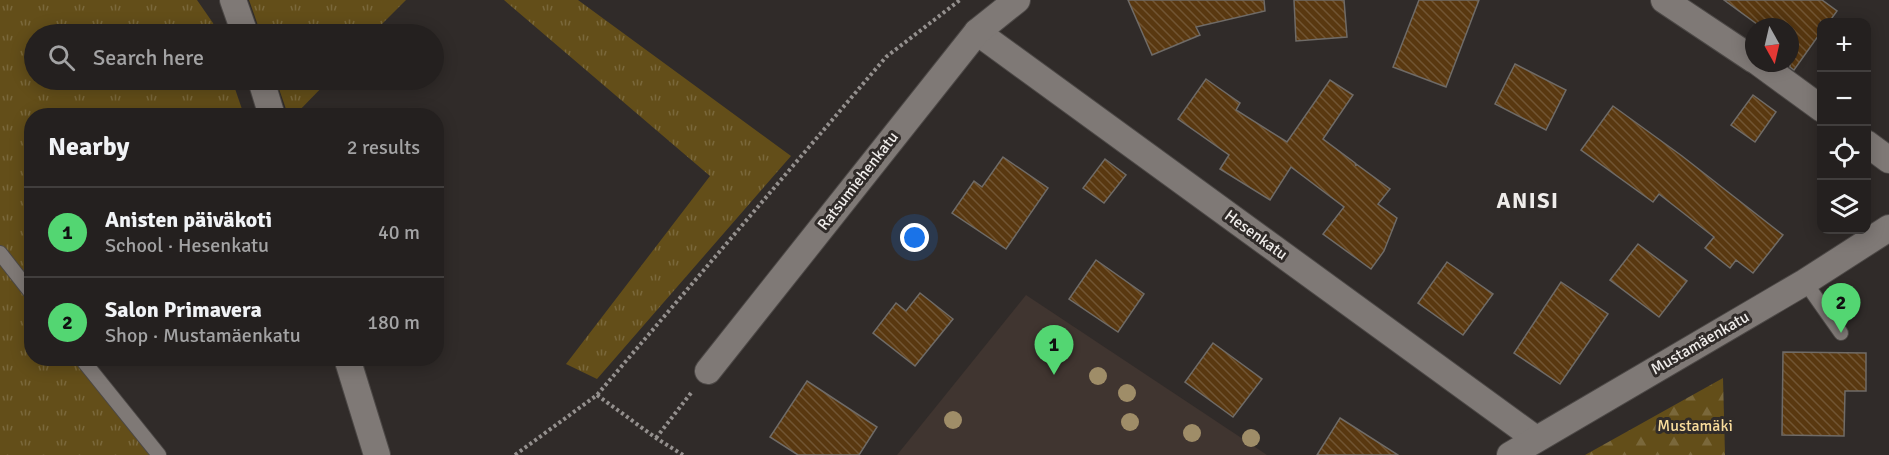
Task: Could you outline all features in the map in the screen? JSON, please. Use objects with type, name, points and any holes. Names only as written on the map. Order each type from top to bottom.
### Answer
[{"type":"street","points":[[233,0],[241,24]]},
{"type":"street","name":"Ratsumiehenkatu","points":[[708,371],[977,32],[1017,0]]},
{"type":"street","points":[[1664,0],[1745,54]]},
{"type":"street","name":"Hesenkatu","points":[[977,32],[1536,439]]},
{"type":"street","points":[[1771,72],[1817,106]]},
{"type":"street","points":[[264,90],[270,108]]},
{"type":"street","points":[[1871,147],[1889,160]]},
{"type":"street","name":"Mustamäenkatu","points":[[1510,455],[1805,282],[1889,228]]},
{"type":"street","points":[[349,366],[377,455]]},
{"type":"lane","points":[[0,253],[24,284]]},
{"type":"lane","points":[[1805,282],[1841,333]]},
{"type":"lane","points":[[87,366],[159,455]]},
{"type":"path","points":[[514,455],[597,395],[886,57],[960,0]]},
{"type":"path","points":[[656,438],[708,371]]},
{"type":"path","points":[[597,395],[683,455]]},
{"type":"shaded area","points":[[1026,295],[1267,455],[897,455]]},
{"type":"green space","points":[[0,0],[197,0],[213,24],[24,24],[24,90],[235,90],[242,108],[24,108],[24,366],[93,366],[160,455],[0,455]]},
{"type":"green space","points":[[249,0],[406,0],[382,24],[257,24]]},
{"type":"green space","points":[[504,0],[578,0],[791,156],[597,379],[566,364],[710,176]]},
{"type":"green space","points":[[279,90],[319,90],[302,108],[286,108]]},
{"type":"green space","name":"Mustamäki","points":[[1723,378],[1725,455],[1585,455]]},
{"type":"building","points":[[1128,0],[1264,0],[1265,11],[1196,27],[1200,35],[1152,55]]},
{"type":"building","points":[[1294,0],[1344,0],[1347,37],[1296,41]]},
{"type":"building","points":[[1419,0],[1479,0],[1446,87],[1393,67]]},
{"type":"building","points":[[1724,0],[1822,0],[1837,11],[1832,18],[1817,18],[1817,38],[1799,63],[1799,18],[1749,18]]},
{"type":"building","points":[[1515,64],[1566,90],[1546,130],[1495,104]]},
{"type":"building","points":[[1206,79],[1240,103],[1236,110],[1287,142],[1330,80],[1353,95],[1323,139],[1356,166],[1356,164],[1390,189],[1378,204],[1397,218],[1384,251],[1371,269],[1323,234],[1344,207],[1291,167],[1270,200],[1220,169],[1229,155],[1178,119]]},
{"type":"building","points":[[1753,95],[1776,112],[1755,142],[1731,125]]},
{"type":"building","points":[[1613,106],[1682,156],[1783,235],[1753,273],[1736,260],[1730,268],[1705,248],[1714,237],[1659,194],[1653,202],[1581,150]]},
{"type":"building","points":[[1003,157],[1048,188],[1006,249],[952,213],[974,181],[982,187]]},
{"type":"building","points":[[1105,159],[1126,175],[1104,203],[1083,188]]},
{"type":"building","points":[[1638,244],[1687,281],[1659,317],[1610,280]]},
{"type":"building","points":[[1096,260],[1144,294],[1118,332],[1069,299]]},
{"type":"building","points":[[1447,262],[1493,294],[1463,335],[1418,303]]},
{"type":"building","points":[[1561,282],[1608,314],[1560,384],[1514,353]]},
{"type":"building","points":[[920,293],[953,319],[915,366],[873,333],[896,303],[906,311]]},
{"type":"building","points":[[1213,343],[1262,379],[1233,417],[1185,382]]},
{"type":"building","points":[[1783,352],[1866,353],[1866,391],[1845,391],[1844,436],[1782,435]]},
{"type":"building","points":[[807,381],[877,427],[859,455],[798,455],[770,437]]},
{"type":"building","points":[[1340,418],[1398,455],[1317,455]]},
{"type":"place","name":"Salon Primavera","points":[[1841,333]]},
{"type":"place","name":"Anisten päiväkoti","points":[[1054,375]]},
{"type":"district","name":"ANISI","points":[[1528,200]]}]
